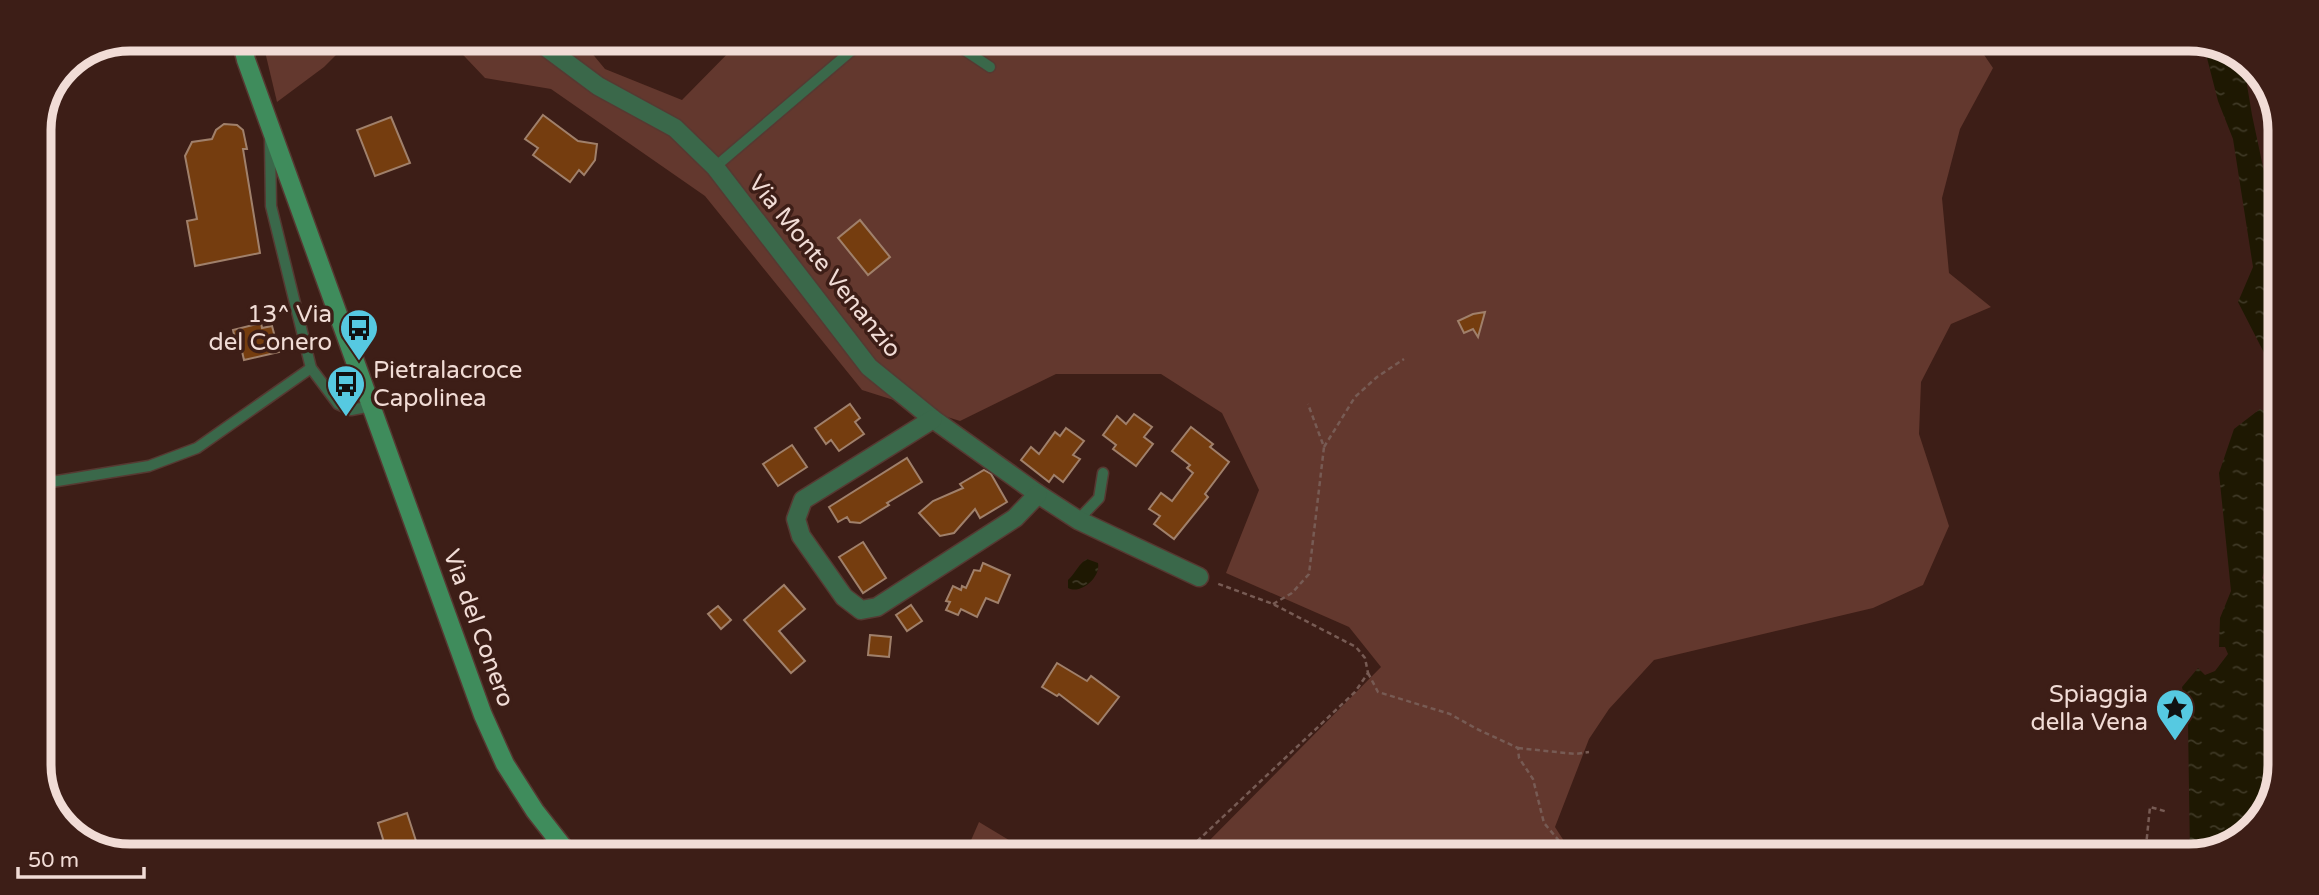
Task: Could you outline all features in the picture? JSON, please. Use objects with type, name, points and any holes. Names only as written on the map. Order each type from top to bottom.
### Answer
[{"type":"main road","name":"Via del Conero","points":[[244,51],[483,715],[505,764],[534,811],[561,844]]},
{"type":"street","name":"Via Monte Venanzio","points":[[550,51],[598,86],[675,128],[715,167],[869,367],[933,419],[1078,520],[1199,577]]},
{"type":"street","points":[[933,419],[803,500],[796,519],[801,536],[844,597],[861,610],[877,607],[889,600],[1015,518],[1038,494]]},
{"type":"lane","name":"Via Monte Venanzio","points":[[715,167],[851,51]]},
{"type":"lane","points":[[966,51],[990,67]]},
{"type":"lane","name":"Via del Conero","points":[[270,127],[271,206],[311,368],[338,404],[351,410],[372,406]]},
{"type":"lane","points":[[51,482],[149,467],[197,448],[311,368]]},
{"type":"lane","points":[[1078,520],[1099,498],[1103,473]]},
{"type":"path","points":[[1273,604],[1292,593],[1309,574],[1324,447],[1355,397],[1377,377],[1404,359]]},
{"type":"path","points":[[1308,404],[1324,447]]},
{"type":"path","points":[[1199,577],[1273,604],[1356,647],[1365,658],[1368,673],[1378,692],[1450,714],[1518,748],[1576,754],[1589,752]]},
{"type":"path","points":[[1194,844],[1355,691],[1368,673]]},
{"type":"path","points":[[1518,748],[1519,758],[1533,779],[1544,823],[1562,844]]},
{"type":"path","points":[[2146,844],[2150,807],[2168,812]]},
{"type":"shaded area","points":[[265,51],[340,51],[324,67],[277,102]]},
{"type":"shaded area","points":[[459,51],[590,51],[605,69],[682,100],[730,51],[1981,51],[1993,68],[1960,129],[1942,198],[1949,273],[1991,307],[1951,324],[1921,382],[1919,434],[1949,526],[1923,585],[1873,608],[1654,660],[1609,709],[1589,739],[1555,827],[1566,844],[1206,844],[1381,667],[1349,627],[1226,573],[1259,490],[1222,413],[1161,374],[1056,374],[960,421],[862,390],[705,196],[551,89],[485,78]]},
{"type":"shaded area","points":[[979,822],[1015,844],[969,844]]},
{"type":"water","points":[[2207,53],[2229,61],[2245,74],[2268,197],[2268,360],[2238,302],[2253,267],[2233,139],[2218,101]]},
{"type":"water","points":[[2260,409],[2268,413],[2268,570],[2265,570],[2262,578],[2268,583],[2267,780],[2255,809],[2237,828],[2214,840],[2190,844],[2188,723],[2182,687],[2198,668],[2205,675],[2215,671],[2228,654],[2225,647],[2219,647],[2220,618],[2231,591],[2219,473],[2234,429]]},
{"type":"water","points":[[1087,559],[1098,563],[1093,579],[1079,589],[1068,588],[1068,580]]},
{"type":"building","points":[[543,115],[578,141],[597,144],[595,160],[584,175],[579,170],[570,182],[533,155],[538,148],[525,139]]},
{"type":"building","points":[[391,117],[410,163],[375,176],[357,130]]},
{"type":"building","points":[[224,124],[237,125],[243,130],[247,149],[243,149],[260,253],[195,266],[187,221],[197,219],[185,156],[192,142],[212,139],[216,130]]},
{"type":"building","points":[[860,220],[890,257],[868,275],[838,238]]},
{"type":"building","points":[[1485,312],[1478,337],[1473,329],[1464,333],[1458,321]]},
{"type":"building","points":[[261,323],[262,328],[272,326],[279,352],[244,360],[233,330]]},
{"type":"building","points":[[850,404],[860,418],[855,422],[864,434],[839,451],[831,440],[826,444],[815,428]]},
{"type":"building","points":[[1134,414],[1152,427],[1144,437],[1153,444],[1136,466],[1113,449],[1116,445],[1103,435],[1117,416],[1126,424]]},
{"type":"building","points":[[1191,427],[1213,444],[1210,447],[1229,462],[1205,494],[1208,497],[1174,539],[1154,524],[1160,516],[1149,509],[1161,493],[1172,501],[1193,473],[1187,468],[1190,465],[1172,451]]},
{"type":"building","points":[[1066,428],[1084,441],[1073,455],[1080,459],[1063,482],[1054,475],[1049,482],[1021,460],[1031,447],[1039,454],[1055,432],[1060,436]]},
{"type":"building","points":[[792,445],[807,467],[778,486],[763,464]]},
{"type":"building","points":[[907,458],[922,482],[860,523],[850,522],[847,517],[838,522],[829,507]]},
{"type":"building","points":[[984,470],[991,474],[1007,502],[980,518],[975,509],[954,533],[940,536],[919,513],[933,501],[963,488],[960,484]]},
{"type":"building","points":[[863,542],[886,578],[863,593],[839,557]]},
{"type":"building","points":[[983,563],[1010,575],[998,603],[986,598],[977,617],[961,609],[958,615],[946,610],[950,602],[946,601],[953,586],[961,590],[962,586],[966,588],[974,570],[980,571]]},
{"type":"building","points":[[784,585],[805,609],[779,631],[805,661],[791,673],[744,620]]},
{"type":"building","points":[[911,605],[922,621],[907,631],[896,615]]},
{"type":"building","points":[[718,606],[731,620],[721,629],[708,614]]},
{"type":"building","points":[[870,635],[891,637],[889,657],[868,655]]},
{"type":"building","points":[[1057,663],[1087,681],[1091,676],[1119,697],[1098,724],[1059,694],[1057,696],[1042,687]]},
{"type":"building","points":[[407,813],[416,841],[385,844],[378,823]]},
{"type":"place","name":"13^ Via del Conero","points":[[359,362]]},
{"type":"place","name":"Pietralacroce Capolinea","points":[[346,418]]},
{"type":"place","name":"Spiaggia della Vena","points":[[2175,742]]}]
